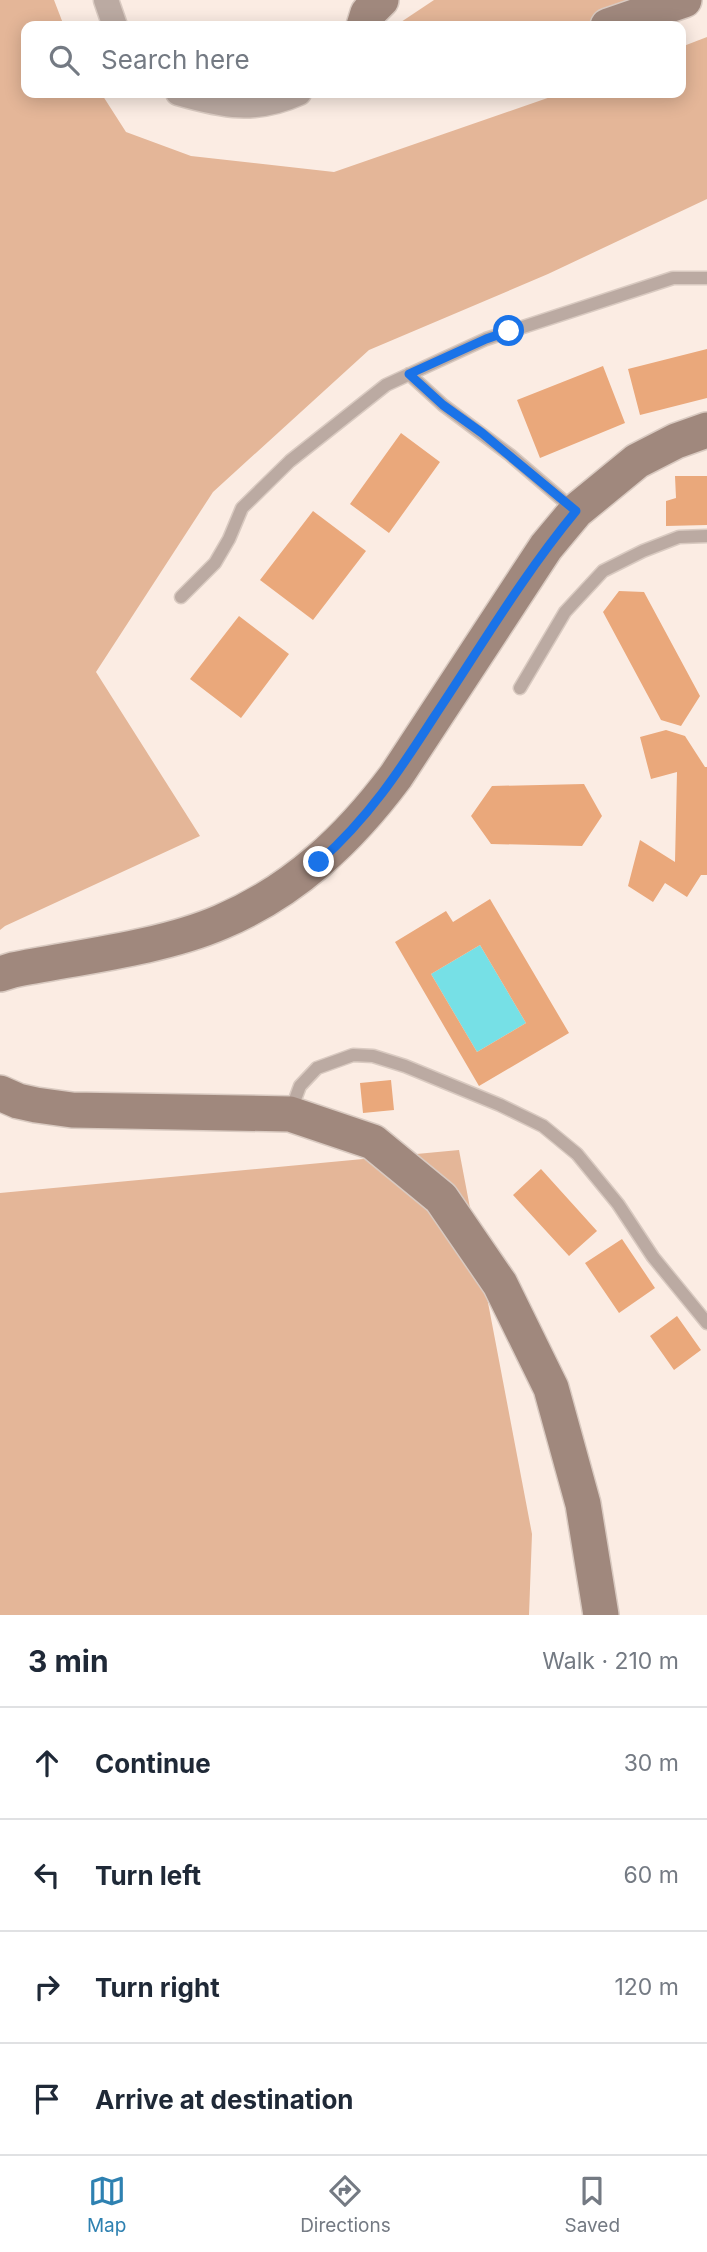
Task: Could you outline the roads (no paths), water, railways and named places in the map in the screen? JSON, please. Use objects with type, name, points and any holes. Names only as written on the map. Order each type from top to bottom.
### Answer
[{"type":"street","points":[[106,0],[114,21]]},
{"type":"street","points":[[366,21],[368,13],[381,0]]},
{"type":"street","points":[[623,21],[684,0]]},
{"type":"street","points":[[195,98],[216,104],[261,106],[284,98]]},
{"type":"street","points":[[0,974],[184,935],[220,922],[288,886],[347,836],[373,807],[546,547],[576,511],[637,461],[676,441],[707,430]]},
{"type":"street","points":[[0,1093],[36,1105],[72,1110],[290,1114],[373,1142],[441,1198],[499,1284],[551,1388],[583,1504],[601,1615]]},
{"type":"lane","points":[[181,597],[215,563],[242,508],[280,470],[386,385],[486,339],[673,278],[707,278]]},
{"type":"lane","points":[[409,374],[443,405],[482,433],[576,511]]},
{"type":"lane","points":[[520,688],[565,612],[603,571],[679,537],[707,536]]},
{"type":"lane","points":[[290,1114],[300,1086],[317,1068],[352,1055],[373,1056],[500,1105],[543,1126],[577,1154],[618,1204],[653,1257],[707,1323]]},
{"type":"water","points":[[480,945],[526,1023],[477,1052],[431,974]]}]
